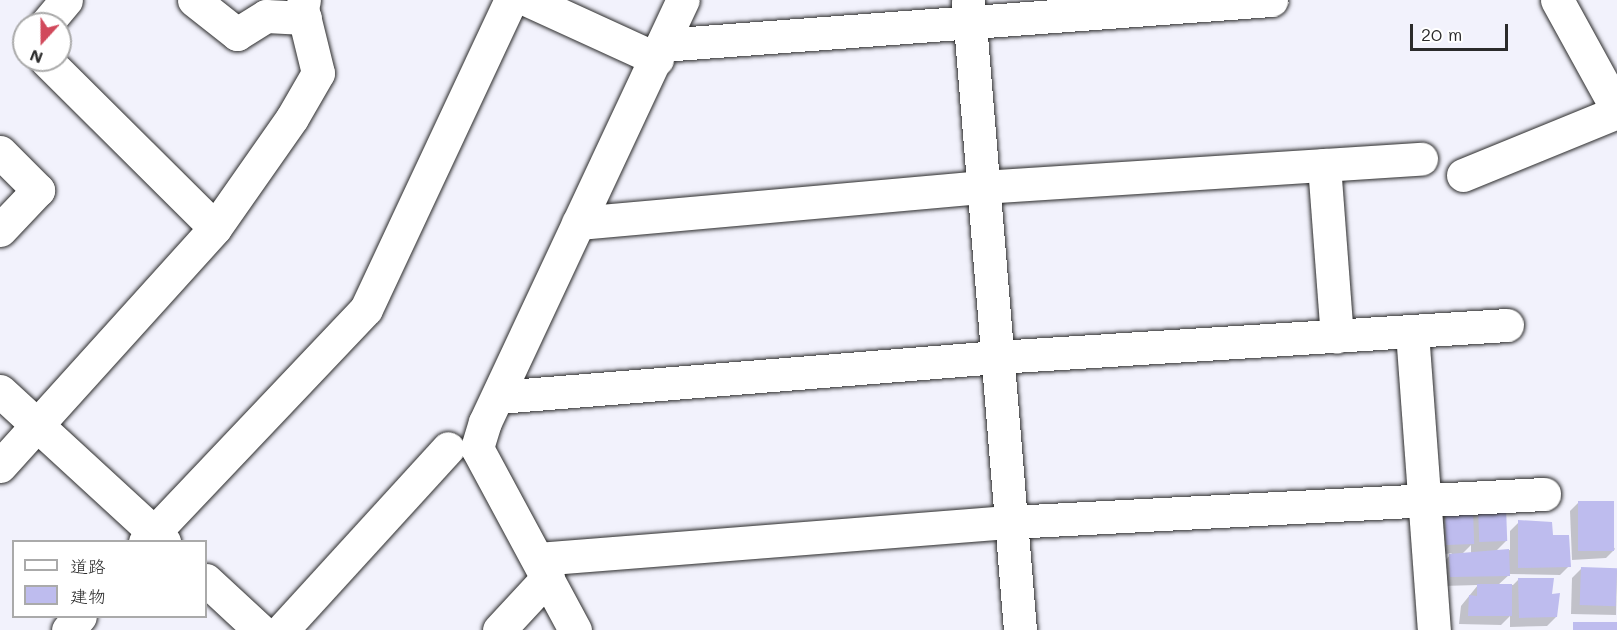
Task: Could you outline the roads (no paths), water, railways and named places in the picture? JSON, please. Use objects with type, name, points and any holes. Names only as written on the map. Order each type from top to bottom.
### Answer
[{"type":"street","points":[[56,12],[66,0]]},
{"type":"street","points":[[0,466],[215,228],[318,73],[305,9],[266,16],[237,34],[194,0]]},
{"type":"street","points":[[0,391],[154,538],[366,309],[511,0]]},
{"type":"street","points":[[528,0],[659,52],[969,11],[1271,0]]},
{"type":"street","points":[[282,630],[474,424],[578,223],[682,0]]},
{"type":"street","points":[[1464,176],[1617,110],[1557,0]]},
{"type":"street","points":[[969,11],[1020,630]]},
{"type":"street","points":[[58,72],[215,228]]},
{"type":"street","points":[[0,152],[38,190],[0,230]]},
{"type":"street","points":[[578,223],[983,187],[1421,159]]},
{"type":"street","points":[[1324,165],[1336,337]]},
{"type":"street","points":[[474,424],[998,357],[1507,325]]},
{"type":"street","points":[[1412,332],[1434,630]]},
{"type":"street","points":[[474,424],[477,448],[575,630]]},
{"type":"street","points":[[499,630],[543,568],[1011,522],[1424,497],[1544,494]]},
{"type":"street","points":[[207,581],[260,630]]},
{"type":"street","points":[[68,630],[78,618]]}]
